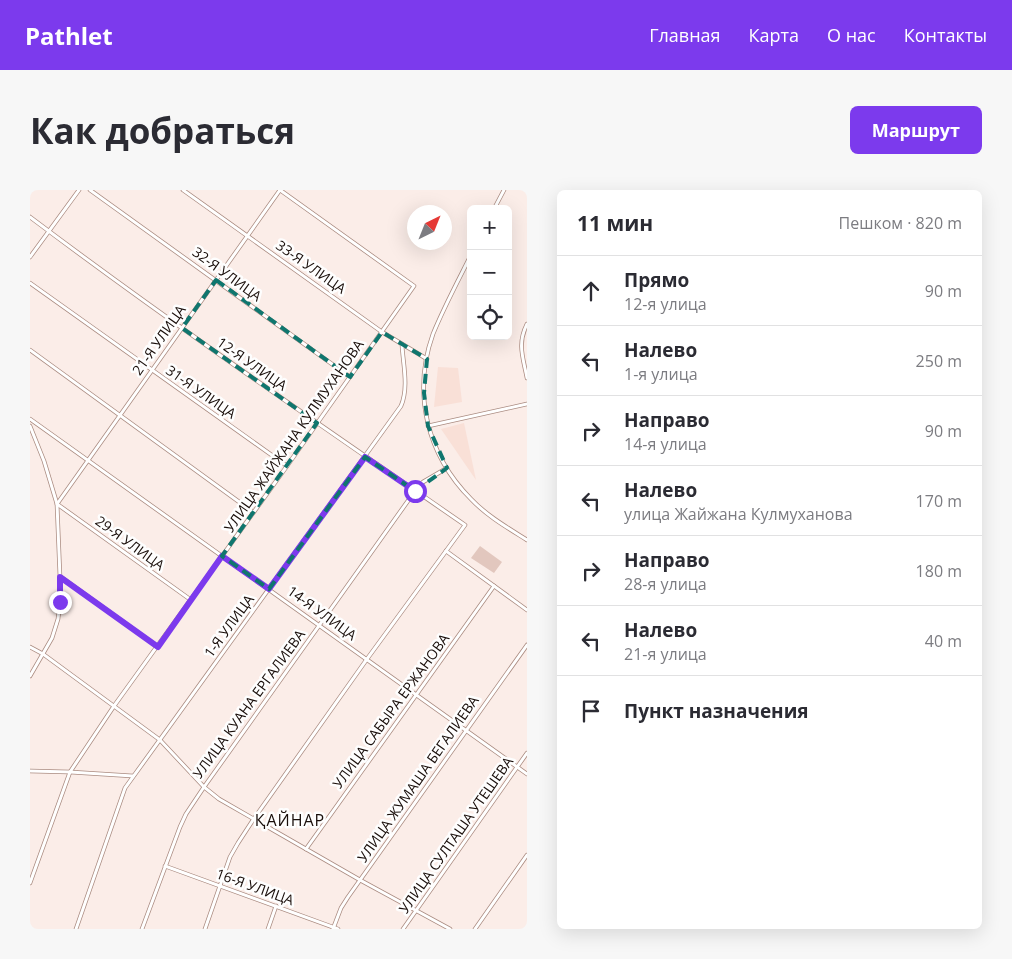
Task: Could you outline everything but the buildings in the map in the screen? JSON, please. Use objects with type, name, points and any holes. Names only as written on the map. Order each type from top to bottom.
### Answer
[{"type":"street","points":[[30,257],[79,190]]},
{"type":"street","name":"32-Я УЛИЦА","points":[[90,190],[350,376]]},
{"type":"street","name":"33-Я УЛИЦА","points":[[184,190],[382,332],[427,359]]},
{"type":"street","name":"21-Я УЛИЦА","points":[[57,504],[280,190]]},
{"type":"street","name":"УЛИЦА ЖАЙЖАНА КУЛМУХАНОВА","points":[[30,884],[70,772],[114,706],[158,647],[414,286],[280,190]]},
{"type":"street","points":[[496,205],[504,190]]},
{"type":"street","name":"12-Я УЛИЦА","points":[[30,217],[182,328],[465,525],[446,551]]},
{"type":"street","points":[[467,262],[441,315],[433,335],[427,359],[424,394],[428,426],[436,448],[460,488],[501,523],[527,540]]},
{"type":"street","name":"31-Я УЛИЦА","points":[[30,284],[286,466]]},
{"type":"street","points":[[527,324],[521,348],[527,378]]},
{"type":"street","name":"1-Я УЛИЦА","points":[[76,929],[125,788],[401,406],[405,398],[402,345]]},
{"type":"street","points":[[30,350],[253,512]]},
{"type":"street","points":[[428,426],[527,404]]},
{"type":"street","name":"14-Я УЛИЦА","points":[[30,419],[527,774]]},
{"type":"street","points":[[30,426],[44,461],[57,504],[60,577],[58,619],[52,638],[30,676]]},
{"type":"street","name":"УЛИЦА КУАНА ЕРГАЛИЕВА","points":[[142,929],[186,814],[415,491],[423,482],[447,468]]},
{"type":"street","name":"29-Я УЛИЦА","points":[[57,504],[191,600]]},
{"type":"street","points":[[205,929],[230,857],[238,843],[367,659],[446,551],[527,610]]},
{"type":"street","points":[[60,577],[158,647]]},
{"type":"street","name":"УЛИЦА САБЫРА ЕРЖАНОВА","points":[[306,849],[494,586]]},
{"type":"street","name":"УЛИЦА ЖУМАША БЕГАЛИЕВА","points":[[333,928],[341,908],[360,880],[527,645]]},
{"type":"street","points":[[30,647],[160,740],[204,787],[219,799],[253,820],[450,929]]},
{"type":"street","name":"УЛИЦА СУЛТАША УТЕШЕВА","points":[[404,929],[527,754]]},
{"type":"street","points":[[30,771],[134,776]]},
{"type":"street","points":[[475,929],[527,855]]},
{"type":"street","name":"16-Я УЛИЦА","points":[[165,866],[338,929]]},
{"type":"street","points":[[268,929],[276,906]]},
{"type":"highlighted area","points":[[216,280],[350,377],[382,332],[427,359],[424,393],[428,426],[447,468],[415,491],[365,457],[269,589],[222,556],[317,423],[182,328]]},
{"type":"shaded area","points":[[438,367],[458,368],[462,402],[434,407]]},
{"type":"shaded area","points":[[464,423],[476,480],[441,429]]},
{"type":"shaded area","points":[[480,546],[502,562],[494,573],[471,558]]},
{"type":"district","name":"ҚАЙНАР","points":[[290,820]]},
{"type":"route","points":[[60,602],[60,577],[158,647],[222,556],[269,589],[365,457],[415,491]]}]
